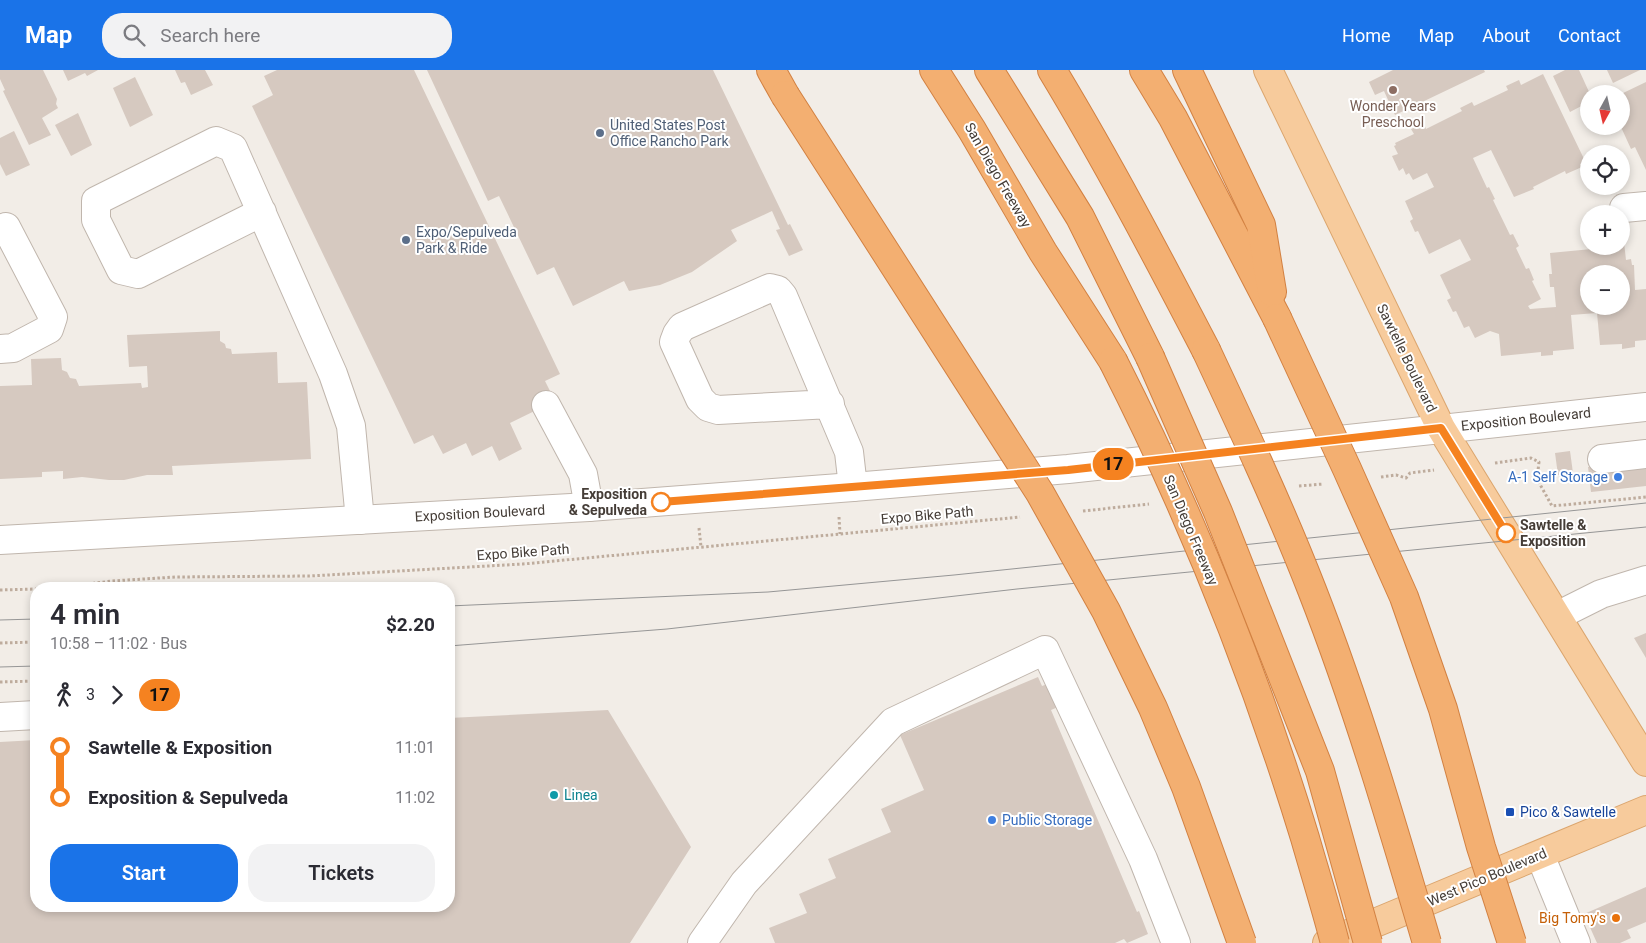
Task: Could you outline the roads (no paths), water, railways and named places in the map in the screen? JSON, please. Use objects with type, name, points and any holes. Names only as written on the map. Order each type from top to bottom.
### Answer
[{"type":"highway","points":[[770,70],[1040,493],[1106,611],[1153,708],[1186,787],[1242,943]]},
{"type":"highway","name":"San Diego Freeway","points":[[934,70],[972,130],[1043,252],[1113,361],[1146,425],[1188,518],[1243,656],[1282,765],[1336,943]]},
{"type":"highway","points":[[988,70],[1080,217],[1150,357],[1218,512],[1320,771],[1368,943]]},
{"type":"highway","points":[[1052,70],[1140,224],[1206,350],[1259,464],[1312,590],[1354,708],[1393,828],[1426,943]]},
{"type":"highway","points":[[1144,70],[1173,118],[1277,318],[1404,597],[1443,709],[1481,846],[1512,943]]},
{"type":"highway","points":[[1187,70],[1261,225],[1277,318]]},
{"type":"main road","name":"Sawtelle Boulevard","points":[[1268,70],[1441,428],[1646,762]]},
{"type":"main road","name":"West Pico Boulevard","points":[[1327,943],[1646,810]]},
{"type":"street","points":[[262,212],[138,274],[121,270],[96,220],[96,201],[216,141],[233,148],[262,212],[332,374],[351,426],[360,520]]},
{"type":"street","points":[[0,349],[13,348],[49,329],[53,317],[6,227]]},
{"type":"street","points":[[830,404],[718,410],[708,407],[700,399],[674,342],[676,334],[682,327],[770,288],[778,290],[783,296],[830,404],[849,452],[854,487]]},
{"type":"street","points":[[546,404],[583,474],[589,508]]},
{"type":"street","name":"Exposition Boulevard","points":[[0,540],[589,508],[1068,470],[1646,407]]},
{"type":"street","points":[[1602,459],[1646,454]]},
{"type":"street","points":[[1557,616],[1601,594],[1646,580]]},
{"type":"street","points":[[702,943],[744,883],[893,722],[1045,650],[1142,859],[1176,943]]},
{"type":"street","points":[[0,717],[30,715]]},
{"type":"street","points":[[1540,855],[1576,943]]},
{"type":"tram line","points":[[455,606],[768,592],[954,575],[1646,503]]},
{"type":"tram line","points":[[455,646],[667,629],[1017,589],[1646,527]]},
{"type":"tram line","points":[[0,620],[30,619]]},
{"type":"tram line","points":[[0,667],[30,666]]},
{"type":"place","name":"Wonder Years Preschool","points":[[1393,90]]},
{"type":"place","name":"United States Post Office Rancho Park","points":[[600,133]]},
{"type":"place","name":"Expo/Sepulveda Park & Ride","points":[[406,240]]},
{"type":"place","name":"A-1 Self Storage","points":[[1618,477]]},
{"type":"place","name":"Exposition & Sepulveda","points":[[661,502]]},
{"type":"place","name":"Sawtelle & Exposition","points":[[1506,533]]},
{"type":"place","name":"Linea","points":[[554,795]]},
{"type":"place","name":"Pico & Sawtelle","points":[[1510,812]]},
{"type":"place","name":"Public Storage","points":[[992,820]]},
{"type":"place","name":"Big Tomy's","points":[[1616,918]]}]
